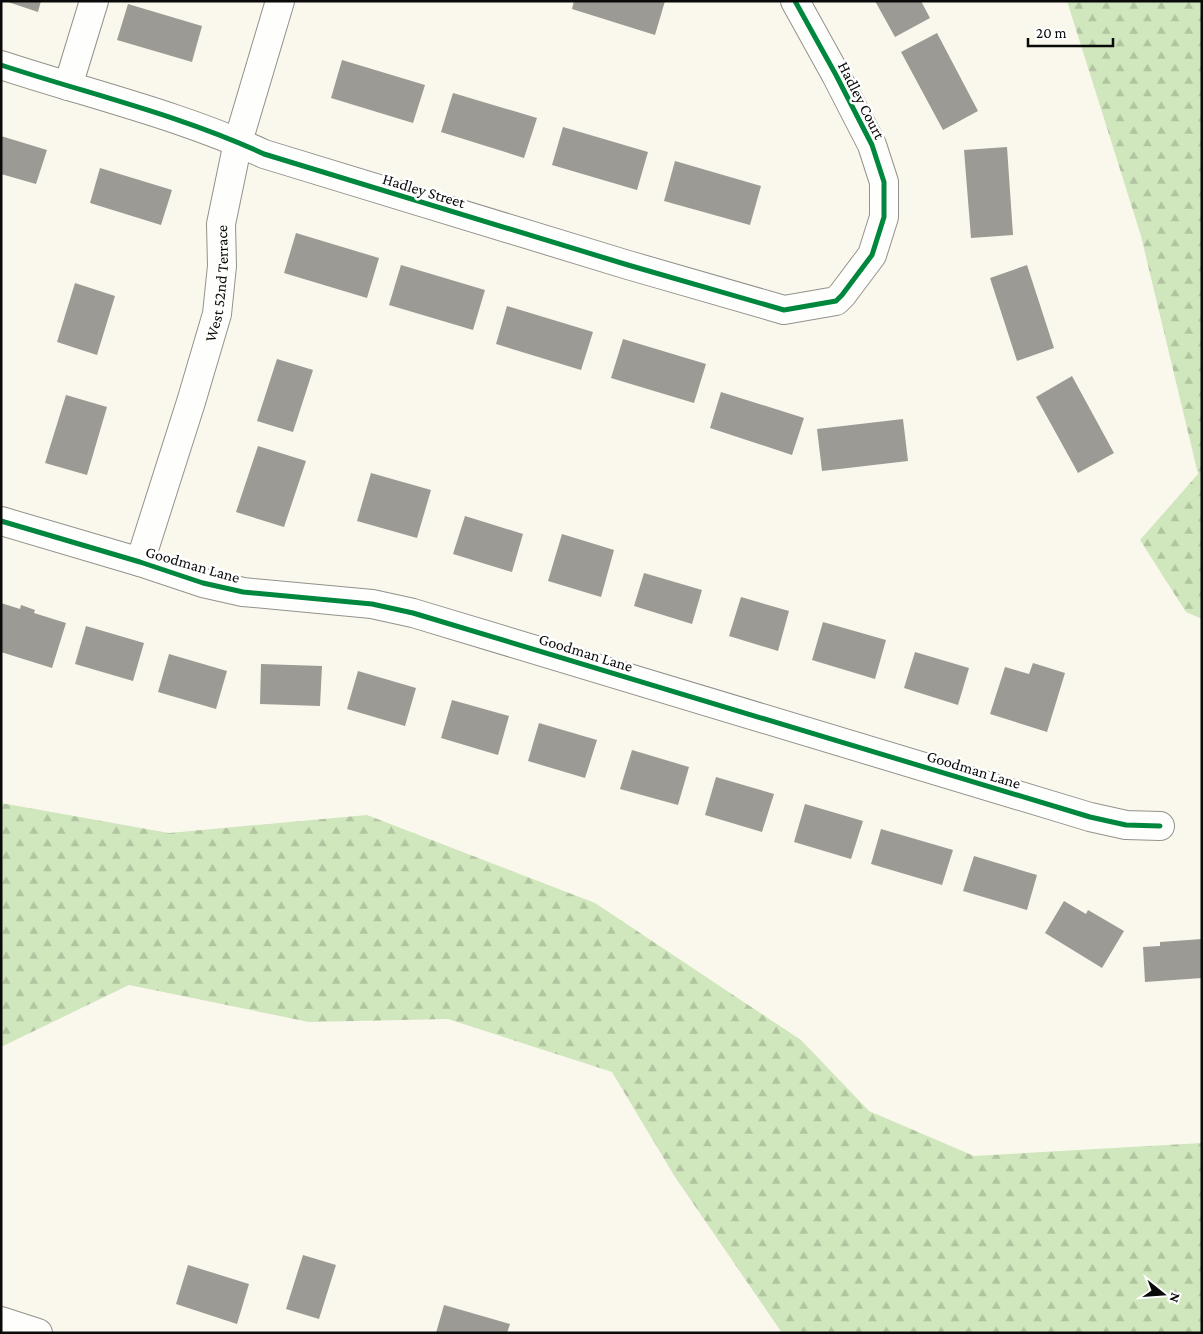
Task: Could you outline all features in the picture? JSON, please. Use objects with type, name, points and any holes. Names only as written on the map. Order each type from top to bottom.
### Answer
[{"type":"street","points":[[68,86],[94,1]]},
{"type":"street","name":"West 52nd Terrace","points":[[140,562],[192,402],[217,314],[222,266],[221,224],[238,142],[280,1]]},
{"type":"street","name":"Hadley Court","points":[[795,1],[872,145],[884,182],[884,217],[872,255],[842,295]]},
{"type":"street","name":"Hadley Street","points":[[1,65],[168,116],[238,142],[264,154],[638,268],[784,310],[836,301],[842,295]]},
{"type":"street","name":"Goodman Lane","points":[[1,521],[140,562],[203,583],[243,592],[372,604],[413,613],[1090,817],[1126,825],[1160,826]]},
{"type":"street","points":[[1,1321],[38,1333]]},
{"type":"green space","points":[[1067,1],[1202,1],[1202,619],[1186,612],[1140,540],[1198,474],[1141,236]]},
{"type":"green space","points":[[1,803],[169,833],[367,815],[595,903],[801,1040],[869,1111],[974,1156],[1202,1143],[1202,1333],[782,1333],[675,1177],[612,1072],[448,1019],[309,1022],[129,985],[1,1047]]},
{"type":"building","points":[[5,1],[41,1],[38,12]]},
{"type":"building","points":[[574,1],[665,1],[655,35],[572,9]]},
{"type":"building","points":[[875,1],[921,1],[930,18],[895,37]]},
{"type":"building","points":[[128,4],[202,26],[192,62],[117,40]]},
{"type":"building","points":[[937,33],[978,111],[943,130],[901,52]]},
{"type":"building","points":[[342,60],[425,85],[413,123],[331,98]]},
{"type":"building","points":[[453,93],[537,118],[524,158],[441,132]]},
{"type":"building","points":[[563,127],[648,152],[637,190],[552,165]]},
{"type":"building","points":[[1,136],[47,150],[36,184],[1,174]]},
{"type":"building","points":[[1007,147],[1013,235],[971,238],[964,150]]},
{"type":"building","points":[[675,161],[761,186],[750,225],[664,201]]},
{"type":"building","points":[[100,168],[172,190],[161,225],[90,203]]},
{"type":"building","points":[[296,233],[379,258],[367,298],[284,273]]},
{"type":"building","points":[[401,265],[485,290],[473,330],[389,305]]},
{"type":"building","points":[[1027,265],[1054,348],[1017,361],[990,278]]},
{"type":"building","points":[[75,283],[115,296],[97,355],[57,342]]},
{"type":"building","points":[[507,306],[593,332],[581,370],[496,344]]},
{"type":"building","points":[[623,339],[706,364],[694,403],[611,378]]},
{"type":"building","points":[[277,359],[313,370],[293,432],[257,421]]},
{"type":"building","points":[[1072,376],[1114,453],[1078,473],[1036,397]]},
{"type":"building","points":[[721,392],[804,418],[792,455],[710,428]]},
{"type":"building","points":[[66,395],[107,407],[87,475],[45,463]]},
{"type":"building","points":[[903,419],[908,461],[822,471],[817,429]]},
{"type":"building","points":[[258,446],[306,461],[284,527],[236,512]]},
{"type":"building","points":[[371,473],[431,490],[417,538],[357,521]]},
{"type":"building","points":[[465,516],[523,534],[512,572],[453,554]]},
{"type":"building","points":[[562,534],[614,550],[601,597],[548,581]]},
{"type":"building","points":[[644,573],[702,590],[692,624],[634,606]]},
{"type":"building","points":[[741,597],[789,611],[778,651],[729,636]]},
{"type":"building","points":[[1,603],[20,609],[21,605],[35,610],[34,613],[66,623],[52,668],[1,652]]},
{"type":"building","points":[[823,622],[886,640],[875,679],[812,660]]},
{"type":"building","points":[[86,626],[144,643],[133,681],[75,664]]},
{"type":"building","points":[[915,652],[969,668],[958,705],[904,688]]},
{"type":"building","points":[[169,654],[227,671],[216,709],[158,692]]},
{"type":"building","points":[[1033,663],[1065,673],[1047,732],[990,714],[1005,667],[1029,674]]},
{"type":"building","points":[[261,664],[322,666],[320,706],[260,704]]},
{"type":"building","points":[[358,671],[416,688],[405,726],[347,709]]},
{"type":"building","points":[[452,700],[509,716],[498,755],[441,738]]},
{"type":"building","points":[[539,723],[597,740],[585,778],[528,761]]},
{"type":"building","points":[[632,750],[689,767],[678,805],[620,789]]},
{"type":"building","points":[[716,777],[774,794],[762,832],[705,815]]},
{"type":"building","points":[[805,804],[863,821],[851,859],[794,842]]},
{"type":"building","points":[[881,829],[953,850],[942,885],[871,864]]},
{"type":"building","points":[[974,856],[1037,875],[1027,910],[963,891]]},
{"type":"building","points":[[1064,901],[1086,914],[1088,910],[1124,931],[1102,968],[1045,933]]},
{"type":"building","points":[[1202,939],[1202,978],[1145,982],[1143,947],[1160,946],[1160,942]]},
{"type":"building","points":[[303,1255],[336,1265],[319,1319],[286,1309]]},
{"type":"building","points":[[188,1265],[249,1284],[237,1324],[176,1304]]},
{"type":"building","points":[[444,1305],[510,1324],[507,1333],[436,1333]]},
{"type":"cycle path","points":[[1,65],[167,116],[264,154],[628,265],[784,310],[836,301],[872,255],[884,217],[884,182],[872,145],[795,1]]},
{"type":"cycle path","points":[[1,521],[140,562],[203,583],[243,592],[372,604],[413,613],[1090,817],[1126,825],[1160,826]]}]
